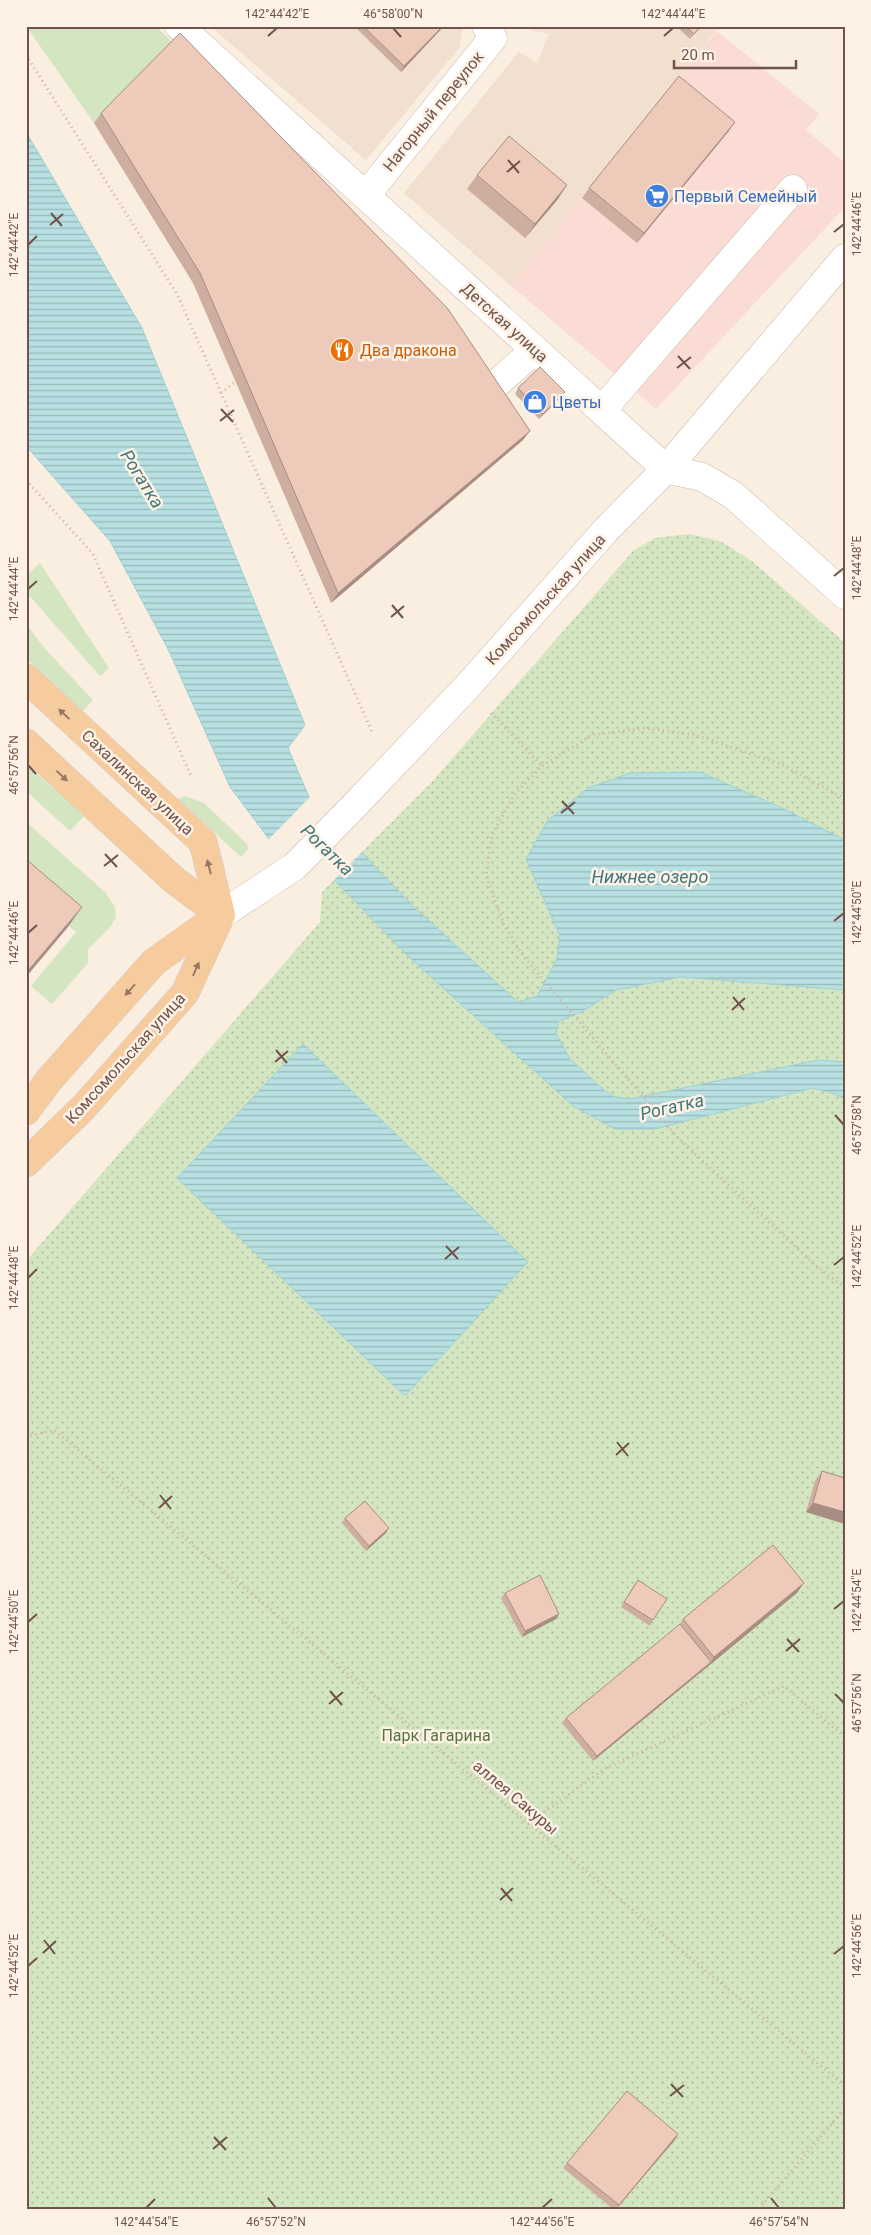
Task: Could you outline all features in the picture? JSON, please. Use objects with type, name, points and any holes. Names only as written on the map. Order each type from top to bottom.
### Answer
[{"type":"main road","name":"Сахалинская улица","points":[[26,678],[203,842],[221,914]]},
{"type":"main road","points":[[26,743],[174,880],[221,914]]},
{"type":"main road","name":"Комсомольская улица","points":[[26,1111],[49,1080],[154,962],[221,914]]},
{"type":"main road","name":"Комсомольская улица","points":[[26,1163],[84,1108],[185,993],[221,914]]},
{"type":"street","name":"Детская улица","points":[[179,26],[666,469]]},
{"type":"street","name":"Нагорный переулок","points":[[366,195],[493,38],[486,26]]},
{"type":"street","points":[[602,410],[793,189]]},
{"type":"street","name":"Комсомольская улица","points":[[221,914],[295,866],[355,805],[466,688],[606,530],[666,469],[845,258]]},
{"type":"street","points":[[450,424],[536,350]]},
{"type":"street","points":[[666,469],[702,477],[733,495],[845,595]]},
{"type":"path","points":[[26,55],[177,294],[376,740]]},
{"type":"path","points":[[221,393],[241,377]]},
{"type":"path","points":[[26,480],[93,554],[191,776]]},
{"type":"path","points":[[489,711],[542,766]]},
{"type":"path","points":[[845,799],[781,764],[695,735],[645,728],[592,735],[542,766],[515,794],[492,834],[486,876],[504,925],[524,957],[679,1138],[814,1264],[845,1288]]},
{"type":"path","name":"аллея Сакуры","points":[[26,1437],[54,1430],[845,2086]]},
{"type":"path","points":[[528,1824],[604,1769],[784,1686],[845,1737]]},
{"type":"path","points":[[759,2209],[845,2108]]},
{"type":"shaded area","points":[[210,26],[463,26],[459,48],[366,160]]},
{"type":"shaded area","points":[[514,26],[720,26],[510,285],[404,193],[519,52],[537,63],[549,34]]},
{"type":"shaded area","points":[[717,31],[819,114],[806,130],[845,163],[845,207],[656,409],[510,285]]},
{"type":"green space","points":[[26,26],[156,26],[173,43],[94,123]]},
{"type":"green space","name":"Парк Гагарина","points":[[689,534],[720,541],[752,561],[845,643],[845,2209],[26,2209],[26,1261],[320,922],[322,892],[431,783],[633,551],[655,538]]},
{"type":"green space","points":[[40,563],[109,668],[100,676],[26,592],[26,576]]},
{"type":"green space","points":[[26,624],[46,650],[93,700],[83,711],[26,659]]},
{"type":"green space","points":[[26,764],[84,816],[70,831],[26,791]]},
{"type":"green space","points":[[185,796],[204,803],[247,844],[248,849],[241,857],[178,799]]},
{"type":"green space","points":[[26,822],[105,892],[115,907],[116,917],[111,926],[88,949],[88,963],[52,1004],[31,986],[76,932],[26,888]]},
{"type":"water","points":[[26,132],[142,328],[305,725],[288,748],[310,799],[415,908],[518,1002],[537,996],[557,959],[560,936],[526,859],[548,820],[588,788],[630,773],[700,772],[782,808],[845,840],[845,990],[681,977],[616,990],[583,1011],[559,1021],[556,1033],[570,1059],[604,1090],[615,1097],[630,1099],[818,1060],[845,1062],[845,1099],[813,1088],[655,1129],[615,1129],[573,1106],[409,957],[334,880],[269,839],[230,787],[169,651],[110,541],[26,446]]},
{"type":"water","points":[[303,1044],[528,1262],[405,1396],[177,1178]]},
{"type":"pier","points":[[312,795],[364,850],[333,881],[277,848],[269,839]]},
{"type":"building","points":[[363,26],[443,26],[404,66]]},
{"type":"building","points":[[685,26],[701,26],[694,34]]},
{"type":"building","name":"Два дракона","points":[[180,33],[448,309],[530,431],[338,593],[200,273],[101,113]]},
{"type":"building","points":[[679,76],[735,122],[644,233],[589,188]]},
{"type":"building","points":[[509,136],[567,185],[535,224],[477,175]]},
{"type":"building","points":[[540,367],[565,392],[543,414],[518,388]]},
{"type":"building","points":[[26,861],[82,907],[26,973]]},
{"type":"building","points":[[822,1471],[845,1478],[845,1512],[813,1503]]},
{"type":"building","points":[[365,1501],[389,1528],[369,1546],[345,1518]]},
{"type":"building","points":[[773,1545],[804,1583],[714,1657],[683,1619]]},
{"type":"building","points":[[540,1575],[559,1614],[525,1631],[505,1593]]},
{"type":"building","points":[[638,1580],[667,1599],[653,1620],[624,1602]]},
{"type":"building","points":[[680,1624],[711,1662],[597,1756],[566,1718]]},
{"type":"building","points":[[627,2091],[678,2134],[619,2205],[567,2163]]},
{"type":"place","name":"Первый Семейный","points":[[657,196]]},
{"type":"place","name":"Два дракона","points":[[342,350]]},
{"type":"place","name":"Цветы","points":[[535,402]]},
{"type":"water label","name":"Рогатка","points":[[142,479]]},
{"type":"water label","name":"Рогатка","points":[[327,850]]},
{"type":"water label","name":"Нижнее озеро","points":[[650,877]]},
{"type":"water label","name":"Рогатка","points":[[672,1107]]}]
